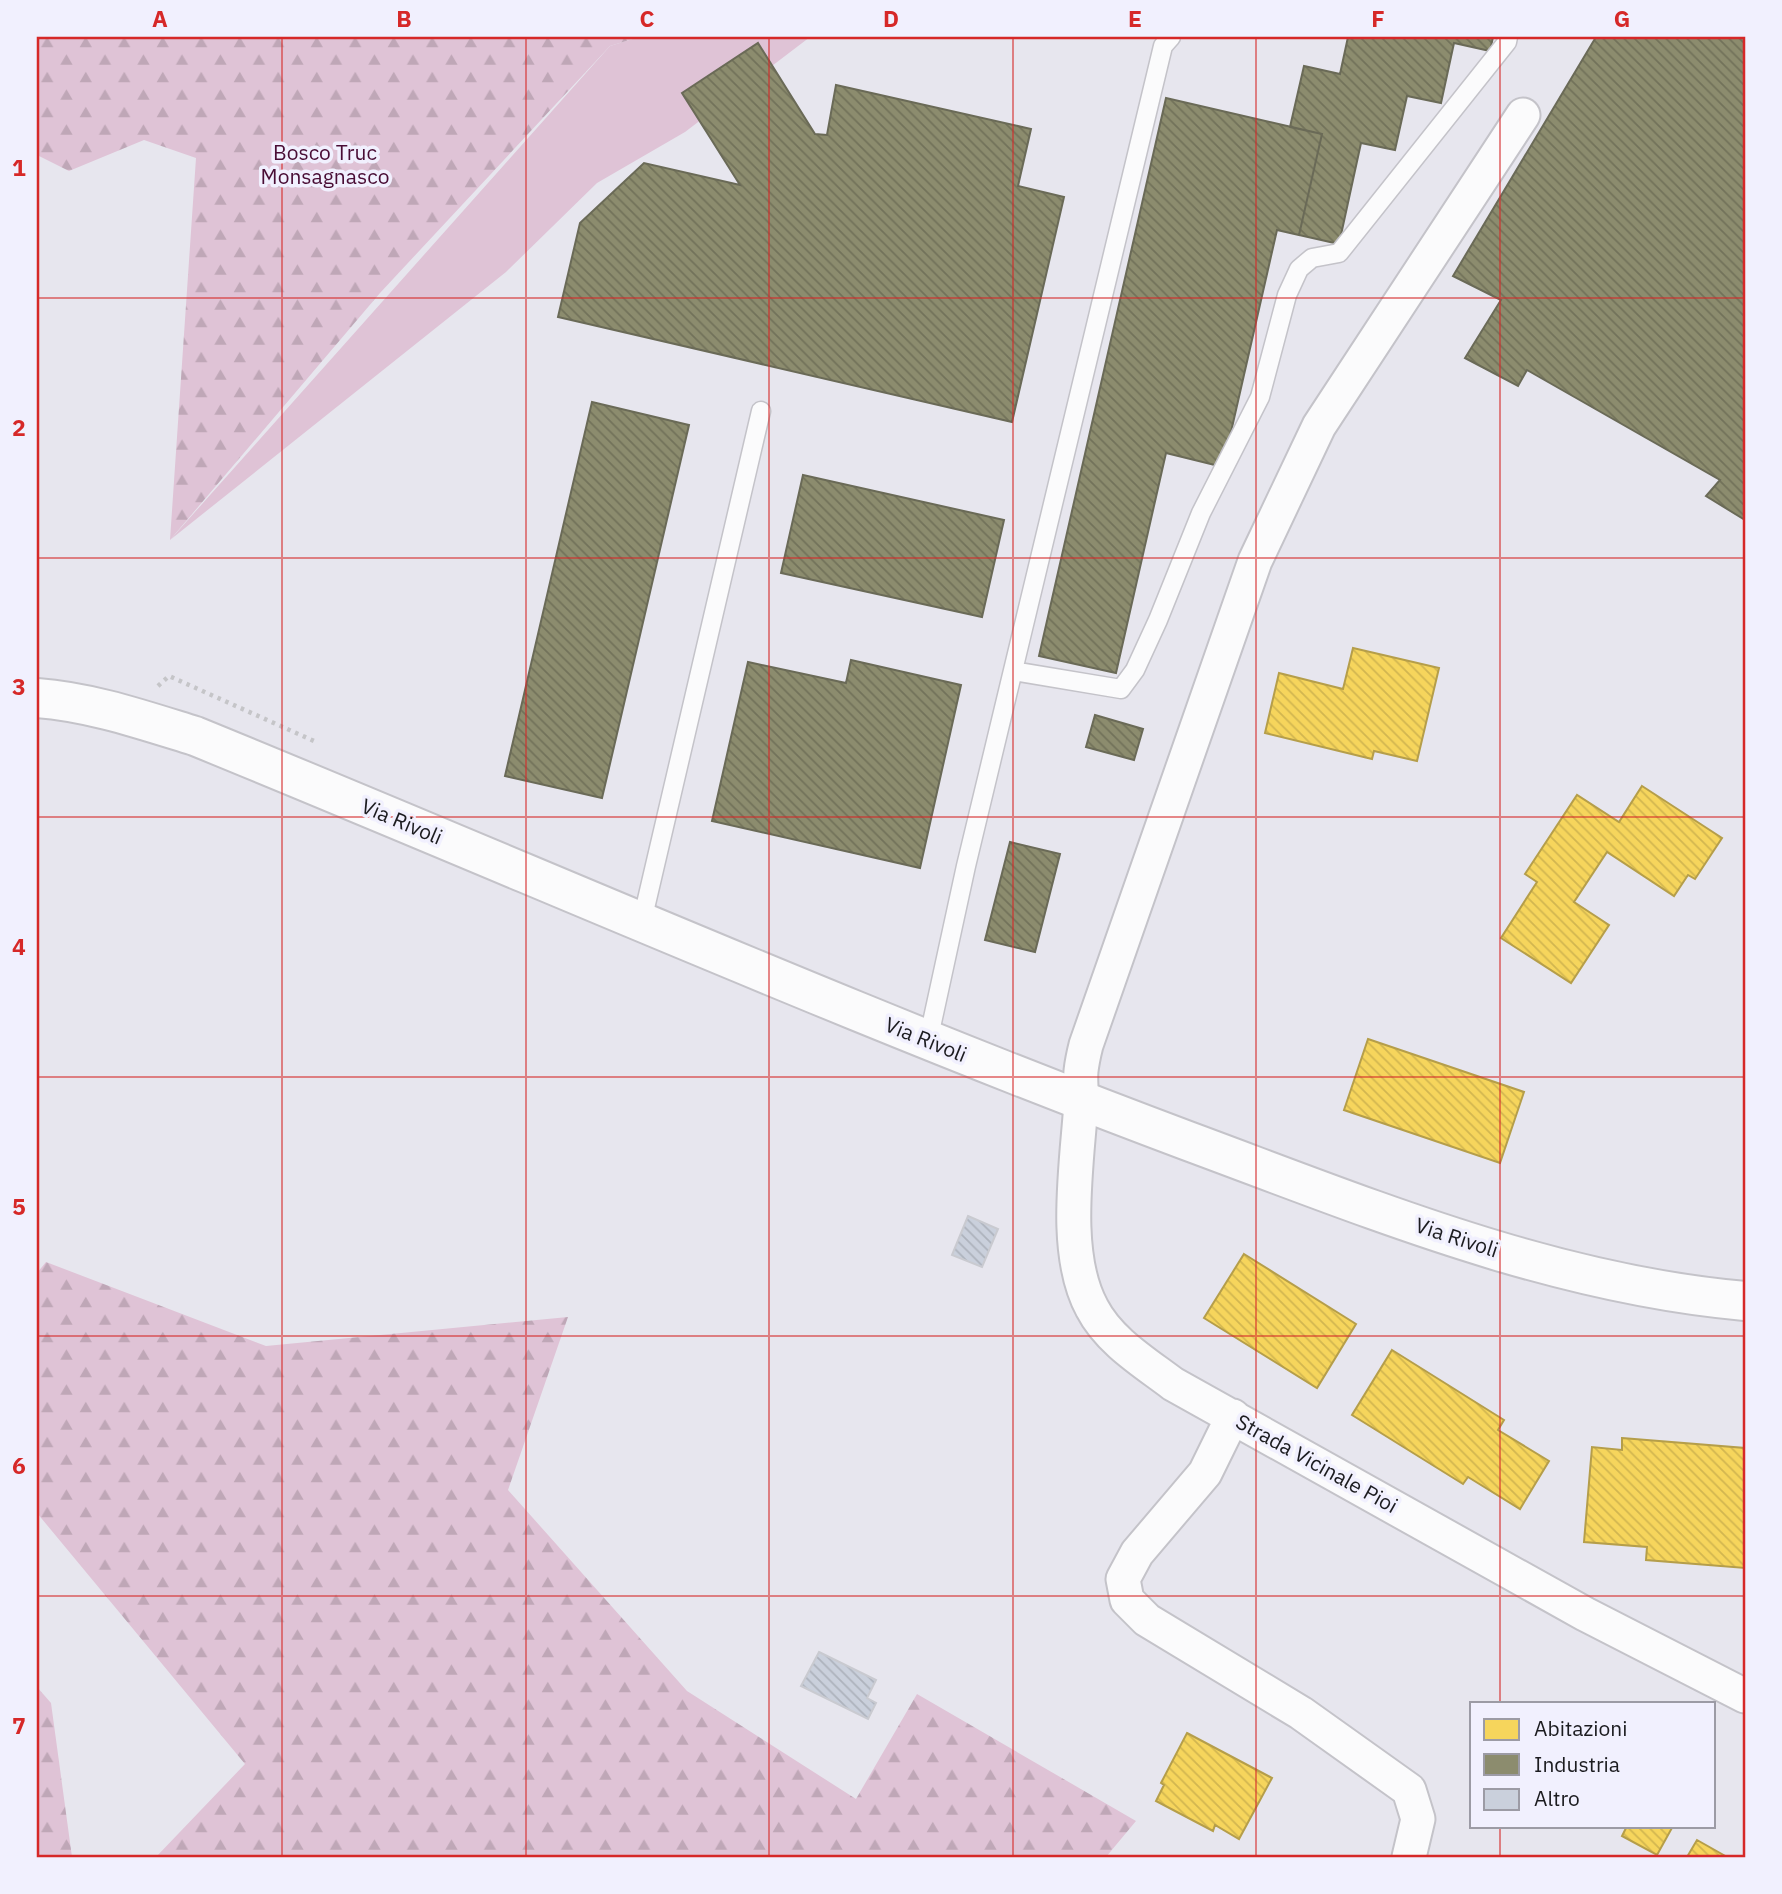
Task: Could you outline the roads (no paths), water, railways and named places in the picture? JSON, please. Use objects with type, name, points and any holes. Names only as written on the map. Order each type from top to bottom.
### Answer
[{"type":"street","name":"Strada Vicinale Pioi","points":[[1523,116],[1319,426],[1255,561],[1086,1045],[1081,1072],[1077,1133],[1074,1243],[1079,1280],[1092,1310],[1112,1337],[1173,1384],[1585,1614],[1745,1696]]},
{"type":"street","name":"Via Rivoli","points":[[37,698],[126,714],[195,736],[928,1041],[1383,1214],[1566,1271],[1622,1284],[1745,1301]]},
{"type":"street","points":[[1233,1416],[1205,1473],[1137,1553],[1123,1579],[1127,1600],[1147,1620],[1301,1713],[1409,1790],[1418,1819],[1409,1857]]},
{"type":"lane","points":[[928,1041],[966,866],[1163,47],[1171,37]]},
{"type":"lane","points":[[1013,671],[1121,689],[1129,680],[1158,620],[1200,513],[1260,397],[1287,295],[1298,269],[1312,258],[1339,253],[1507,42],[1508,37]]},
{"type":"lane","points":[[642,921],[761,411]]},
{"type":"park label","name":"Bosco Truc Monsagnasco","points":[[325,164]]}]
